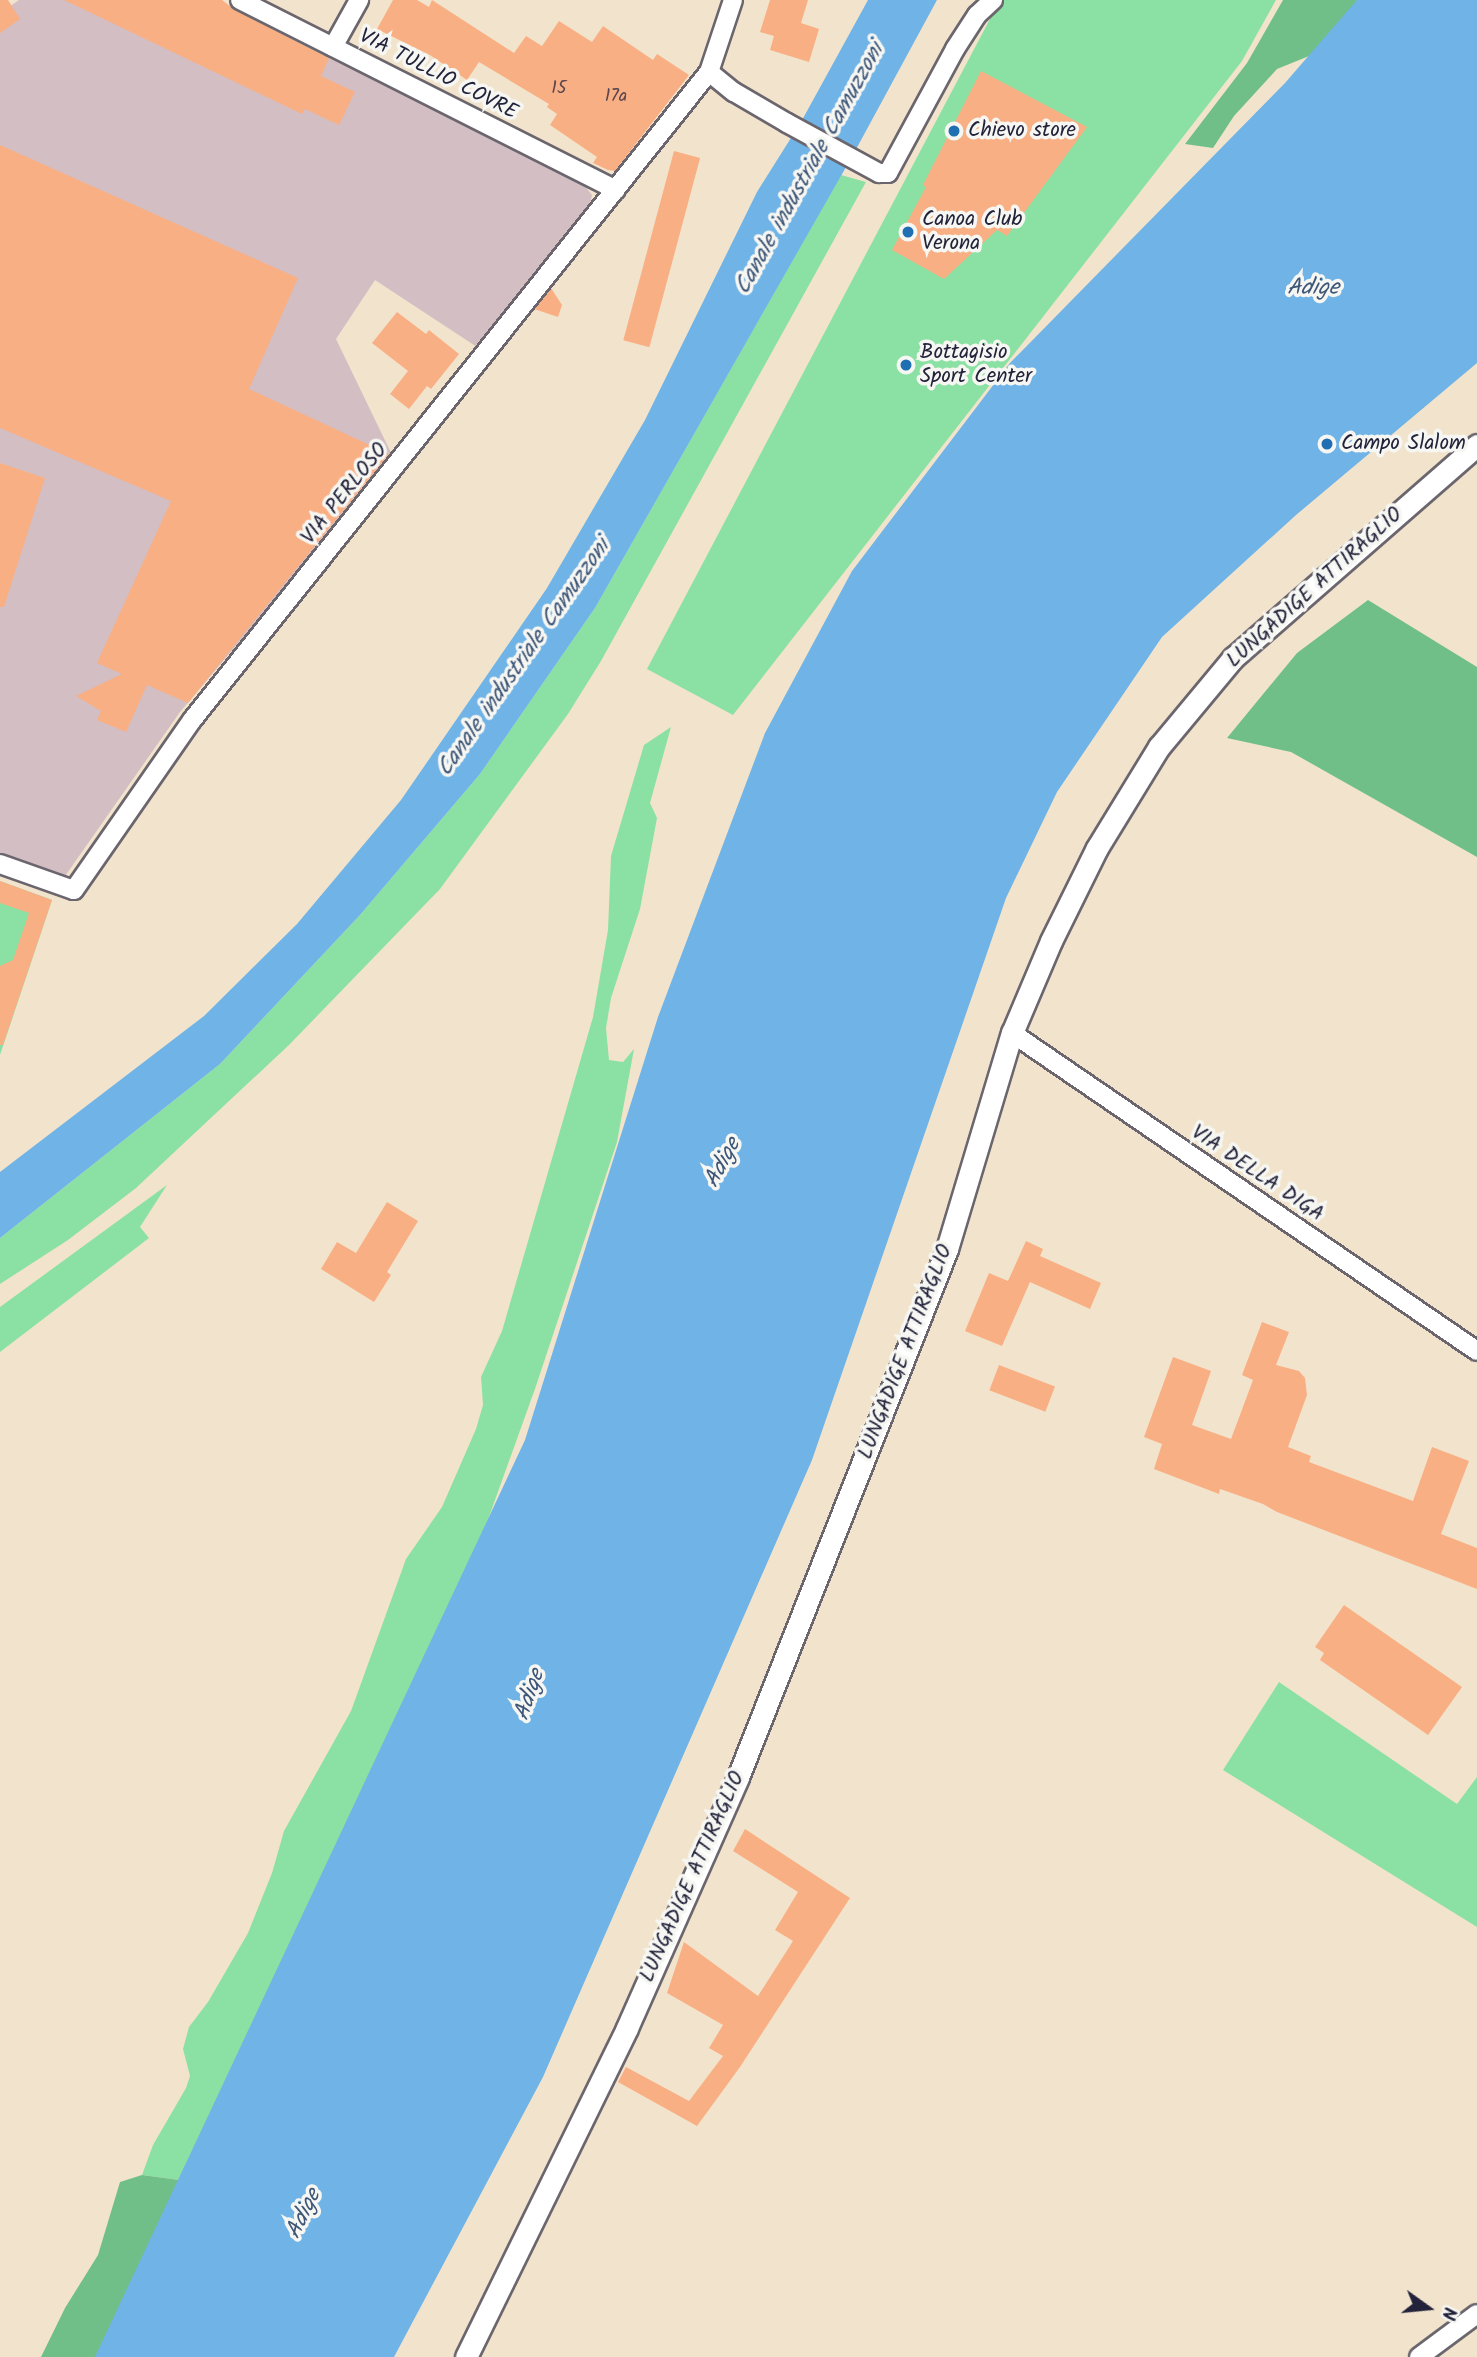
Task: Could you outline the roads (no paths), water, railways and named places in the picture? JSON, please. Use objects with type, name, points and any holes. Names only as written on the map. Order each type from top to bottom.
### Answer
[{"type":"street","name":"VIA TULLIO COVRE","points":[[240,0],[616,190]]},
{"type":"street","points":[[333,47],[359,0]]},
{"type":"street","name":"VIA PERLOSO","points":[[0,864],[74,890],[193,719],[709,72],[733,0]]},
{"type":"street","points":[[709,72],[734,92],[787,123],[879,173],[888,173],[955,49],[978,15],[993,0]]},
{"type":"street","name":"LUNGADIGE ATTIRAGLIO","points":[[466,2357],[627,2028],[738,1777],[947,1249],[1012,1033],[1051,941],[1097,848],[1159,747],[1233,658],[1477,445]]},
{"type":"street","name":"VIA DELLA DIGA","points":[[1012,1033],[1477,1351]]},
{"type":"street","points":[[1419,2357],[1477,2314]]},
{"type":"water","name":"Canale industriale Camuzzoni","points":[[868,0],[937,0],[854,153],[595,608],[480,774],[360,915],[220,1064],[0,1238],[0,1172],[204,1016],[297,924],[401,800],[547,588],[645,420],[757,192],[801,122]]},
{"type":"water","name":"Adige","points":[[1357,0],[1477,0],[1477,363],[1296,515],[1162,637],[1057,792],[1006,898],[812,1460],[543,2077],[394,2357],[95,2357],[525,1440],[658,1017],[765,733],[852,571],[1010,363],[1285,83]]},
{"type":"place","name":"Chievo store","points":[[954,131]]},
{"type":"place","name":"Canoa Club Verona","points":[[908,232]]},
{"type":"place","name":"Bottagisio Sport Center","points":[[906,365]]},
{"type":"place","name":"Campo Slalom","points":[[1327,444]]}]
